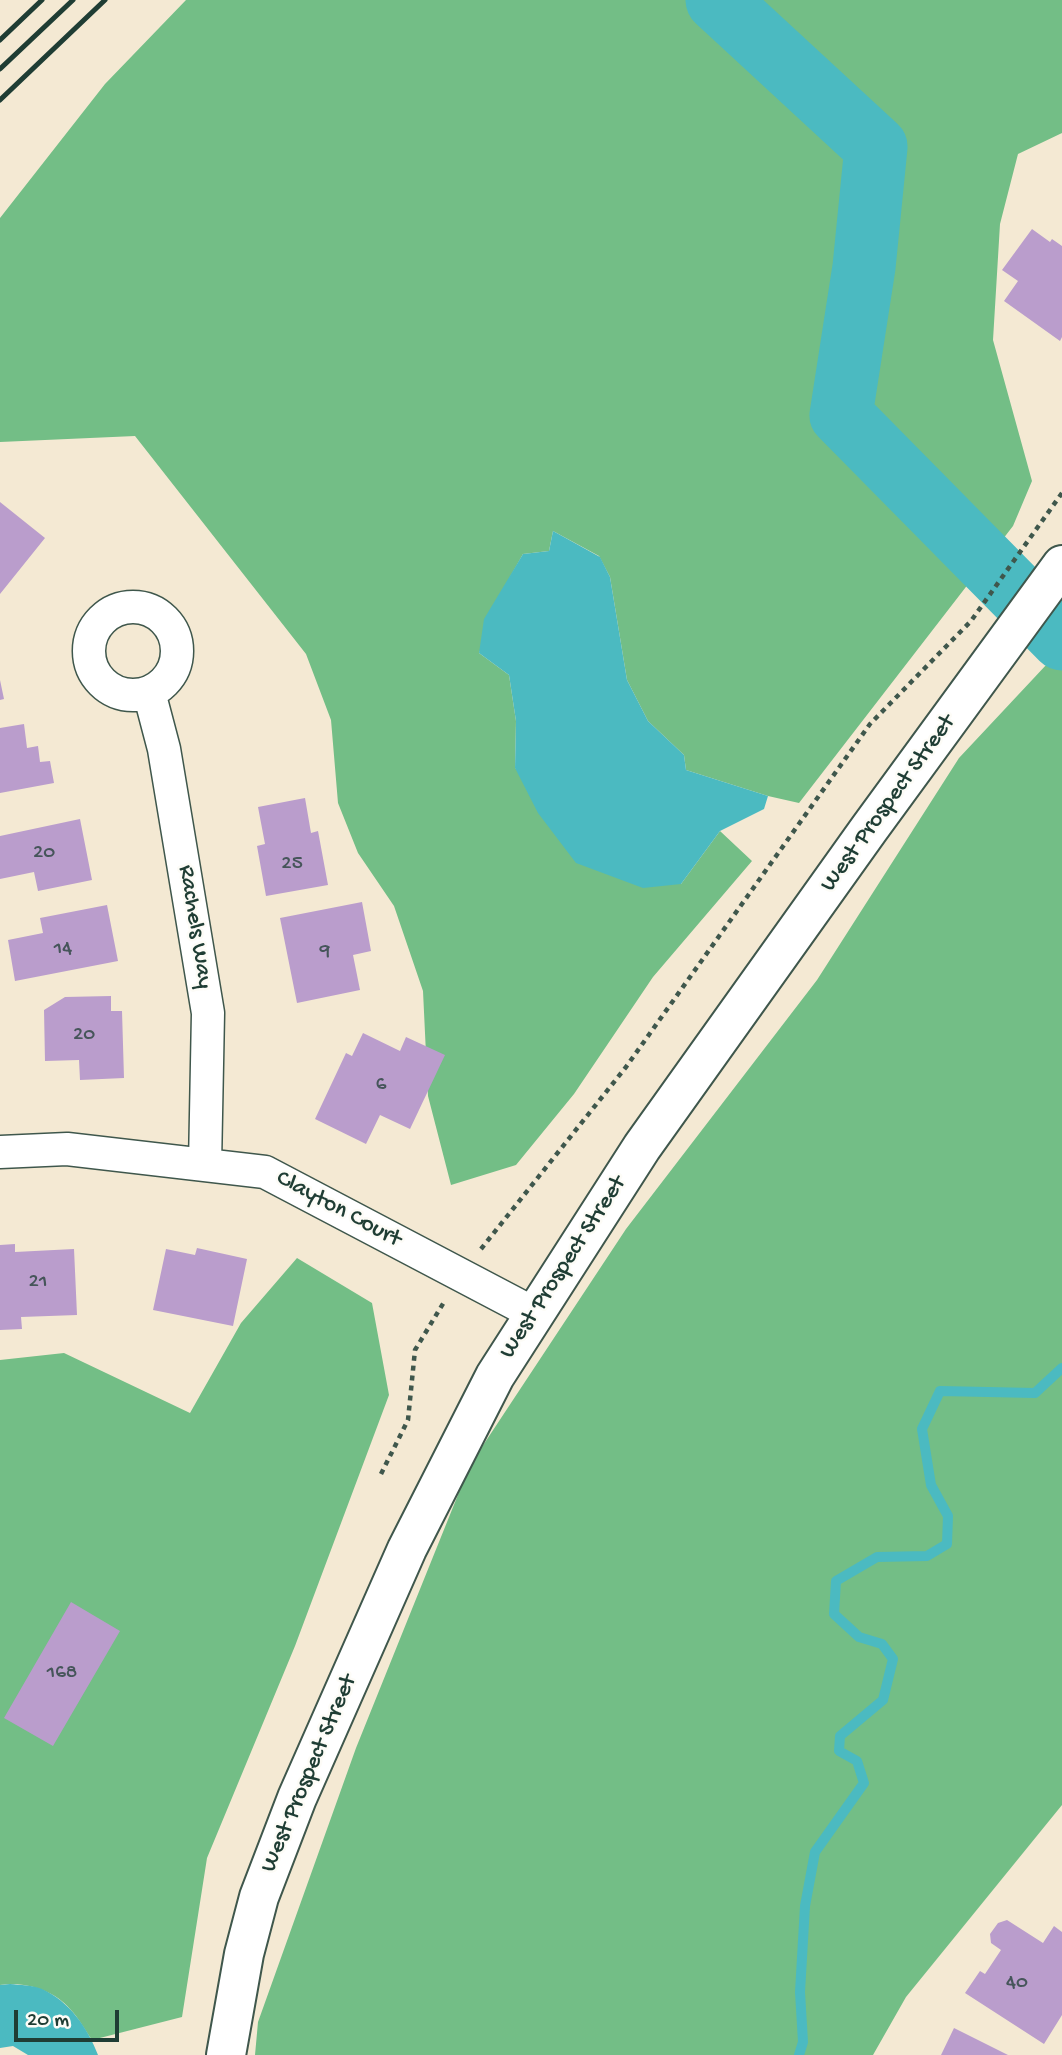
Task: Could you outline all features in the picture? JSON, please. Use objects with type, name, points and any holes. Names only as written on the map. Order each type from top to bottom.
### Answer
[{"type":"street","name":"West Prospect Street","points":[[226,2055],[244,1954],[259,1897],[297,1798],[407,1549],[495,1376],[642,1147],[1062,565]]},
{"type":"street","name":"Rachels Way","points":[[149,692],[164,749],[208,1013],[205,1165]]},
{"type":"street","name":"Clayton Court","points":[[0,1152],[67,1149],[265,1172],[535,1314]]},
{"type":"path","points":[[483,1248],[626,1067],[870,724],[971,621],[1062,494]]},
{"type":"path","points":[[381,1474],[408,1420],[415,1350],[435,1318]]},
{"type":"green space","points":[[186,0],[1062,0],[1062,133],[1018,154],[1000,224],[993,340],[1032,481],[1013,526],[799,803],[686,770],[684,755],[648,721],[627,680],[610,577],[599,556],[553,531],[549,551],[523,554],[510,577],[479,653],[509,675],[516,721],[515,768],[681,884],[720,831],[752,861],[653,977],[574,1094],[516,1165],[451,1185],[428,1096],[423,991],[394,906],[358,853],[338,803],[331,720],[306,654],[135,436],[0,442],[0,218],[105,84]]},
{"type":"green space","points":[[1062,648],[1062,1805],[906,1997],[873,2055],[255,2055],[258,2022],[356,1748],[470,1465],[626,1229],[817,980],[959,758]]},
{"type":"green space","points":[[297,1258],[372,1303],[389,1395],[295,1646],[207,1858],[182,2017],[92,2040],[73,2013],[56,1997],[38,1988],[19,1984],[0,1985],[0,1360],[64,1353],[190,1413],[241,1323]]},
{"type":"water","points":[[553,531],[600,557],[610,577],[627,680],[648,721],[684,755],[686,770],[768,796],[764,809],[720,831],[681,884],[643,888],[576,863],[538,813],[515,768],[516,721],[509,675],[479,653],[484,619],[523,554],[549,551]]},
{"type":"water","points":[[0,1985],[38,1988],[61,2001],[83,2025],[98,2055],[28,2055],[13,2046],[0,2048]]},
{"type":"building","points":[[1032,229],[1050,242],[1052,239],[1062,246],[1060,341],[1004,301],[1018,281],[1002,270]]},
{"type":"building","points":[[0,502],[45,538],[0,594]]},
{"type":"building","points":[[0,680],[4,699],[0,700]]},
{"type":"building","points":[[24,724],[27,748],[38,746],[40,762],[50,761],[54,783],[0,793],[0,728]]},
{"type":"building","points":[[305,798],[311,833],[318,831],[328,885],[266,896],[257,846],[265,844],[258,807]]},
{"type":"building","points":[[80,819],[92,880],[38,891],[34,872],[0,879],[0,836]]},
{"type":"building","points":[[362,902],[371,951],[353,955],[360,990],[297,1003],[280,918]]},
{"type":"building","points":[[107,905],[118,961],[15,981],[8,940],[43,933],[40,918]]},
{"type":"building","points":[[111,996],[111,1011],[122,1011],[124,1078],[80,1080],[79,1060],[45,1061],[44,1010],[65,997]]},
{"type":"building","points":[[363,1033],[400,1051],[406,1037],[445,1055],[410,1129],[380,1115],[366,1144],[315,1119],[346,1053],[352,1056]]},
{"type":"building","points":[[15,1244],[15,1252],[74,1249],[77,1315],[21,1317],[22,1329],[0,1330],[0,1245]]},
{"type":"building","points":[[197,1248],[247,1259],[233,1326],[153,1310],[166,1249],[195,1255]]},
{"type":"building","points":[[71,1602],[120,1631],[53,1746],[4,1718]]},
{"type":"building","points":[[1007,1920],[1043,1943],[1054,1926],[1062,1932],[1062,2015],[1044,2044],[965,1993],[980,1971],[985,1974],[1001,1950],[991,1943],[990,1934],[998,1923]]},
{"type":"building","points":[[954,2028],[1008,2055],[941,2055]]},
{"type":"waterway","points":[[717,0],[876,147],[864,267],[841,415],[1062,639]]},
{"type":"waterway","points":[[799,2055],[803,2042],[800,1992],[805,1906],[815,1852],[864,1783],[857,1761],[839,1751],[840,1736],[883,1700],[893,1659],[882,1644],[859,1637],[834,1614],[836,1581],[877,1557],[927,1556],[947,1544],[948,1516],[931,1485],[922,1429],[940,1391],[1035,1393],[1062,1368]]},
{"type":"railway","points":[[0,40],[42,0]]},
{"type":"railway","points":[[0,69],[73,0]]},
{"type":"railway","points":[[0,100],[105,0]]}]
